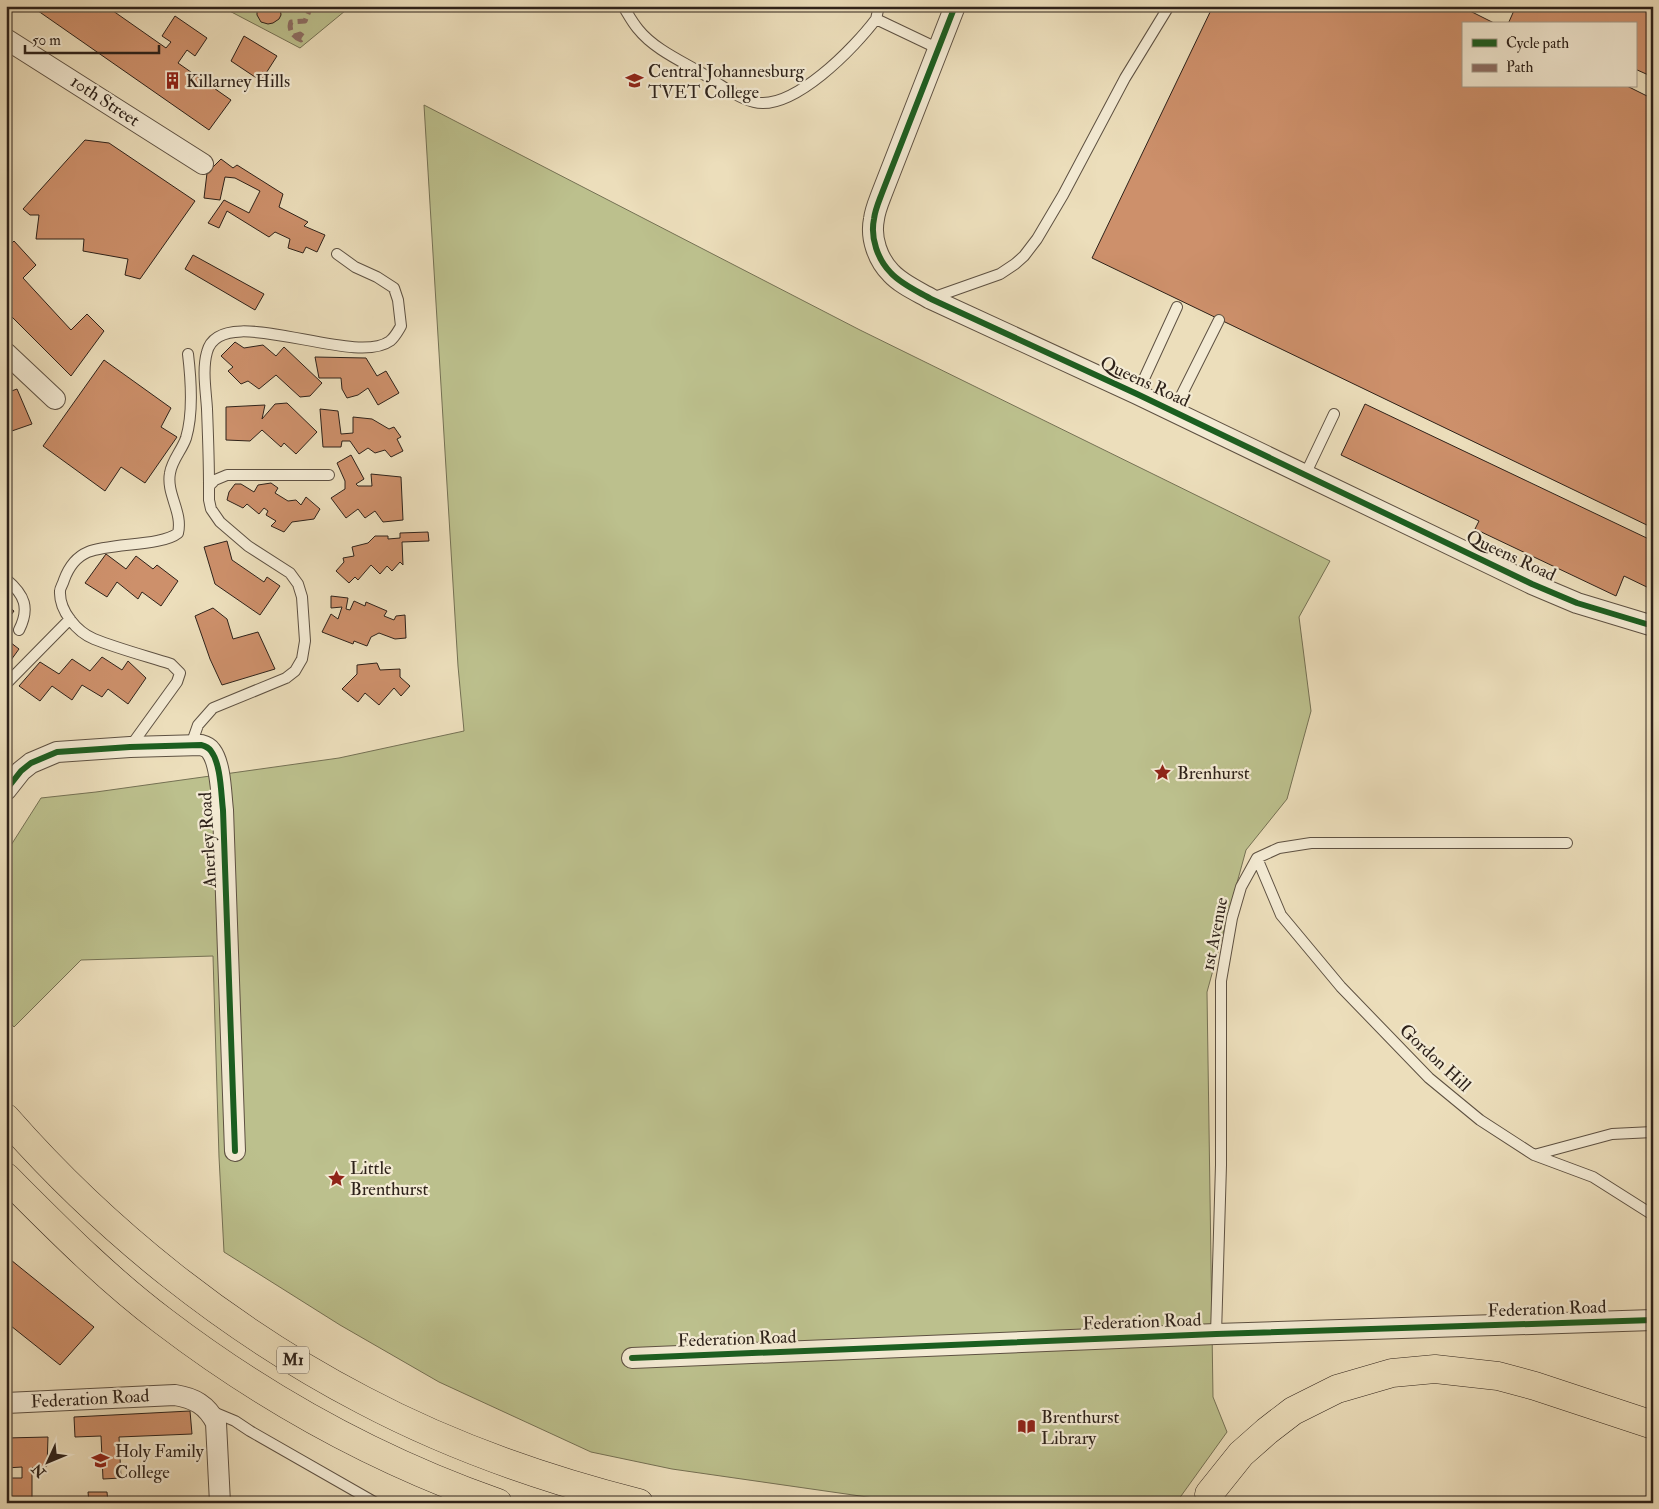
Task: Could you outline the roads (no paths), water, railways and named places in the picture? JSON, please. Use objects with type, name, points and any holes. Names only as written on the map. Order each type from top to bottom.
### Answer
[{"type":"highway","name":"M1","points":[[6,1118],[91,1204],[162,1268],[235,1323],[311,1372],[364,1400],[451,1441],[506,1462],[639,1503]]},
{"type":"highway","name":"M1","points":[[6,1177],[68,1240],[118,1283],[162,1320],[229,1368],[307,1416],[364,1446],[420,1472],[498,1503]]},
{"type":"highway","points":[[1209,1494],[1241,1454],[1267,1430],[1293,1411],[1337,1389],[1392,1374],[1435,1369],[1498,1376],[1536,1386],[1653,1425]]},
{"type":"street","name":"Queens Road","points":[[955,6],[873,220],[872,234],[878,253],[891,274],[931,299],[1137,394],[1532,584],[1577,603],[1653,626]]},
{"type":"street","name":"10th Street","points":[[6,39],[203,164]]},
{"type":"street","points":[[6,354],[55,399]]},
{"type":"street","name":"Anerley Road","points":[[6,790],[21,771],[32,763],[57,752],[201,745],[212,752],[217,765],[223,810],[235,1151]]},
{"type":"street","name":"Federation Road","points":[[632,1358],[1216,1334],[1653,1320]]},
{"type":"street","name":"Federation Road","points":[[6,1403],[175,1395],[195,1400],[207,1410]]},
{"type":"street","points":[[207,1410],[216,1423],[220,1503]]},
{"type":"lane","points":[[623,6],[639,30],[660,48],[740,96],[755,102],[766,103],[782,100],[806,88],[863,36],[876,19],[880,6]]},
{"type":"lane","points":[[931,299],[1000,274],[1024,256],[1037,239],[1063,195],[1125,78],[1169,6]]},
{"type":"lane","points":[[876,19],[939,49]]},
{"type":"lane","points":[[191,745],[198,725],[213,708],[286,678],[295,671],[302,659],[305,641],[302,597],[298,584],[290,573],[248,546],[220,522],[210,509],[205,372],[207,351],[214,339],[227,333],[242,332],[268,333],[365,348],[380,346],[390,341],[401,326],[398,300],[394,288],[377,277],[355,268],[336,254]]},
{"type":"lane","points":[[1137,394],[1177,307]]},
{"type":"lane","points":[[1173,412],[1220,320]]},
{"type":"lane","points":[[130,747],[177,682],[180,673],[171,664],[93,638],[70,619],[63,605],[60,591],[74,563],[89,552],[120,545],[167,539],[178,533],[179,518],[170,483],[170,474],[172,465],[185,442],[189,429],[191,414],[188,354]]},
{"type":"lane","points":[[1305,475],[1334,414]]},
{"type":"lane","points":[[209,486],[215,480],[227,475],[329,475]]},
{"type":"lane","points":[[6,579],[19,590],[24,601],[26,611],[19,630]]},
{"type":"lane","points":[[6,684],[70,619]]},
{"type":"lane","points":[[1257,858],[1280,848],[1311,843],[1567,843]]},
{"type":"lane","name":"Gordon Hill","points":[[1257,858],[1281,915],[1341,987],[1429,1078],[1480,1120],[1534,1154],[1593,1177],[1653,1214]]},
{"type":"lane","name":"1st Avenue","points":[[1216,1334],[1221,1165],[1221,981],[1232,918],[1241,886],[1257,858]]},
{"type":"lane","points":[[1534,1154],[1612,1134],[1653,1132]]},
{"type":"lane","points":[[207,1410],[235,1420],[250,1431],[376,1503]]},
{"type":"place","name":"Killarney Hills","points":[[172,81]]},
{"type":"place","name":"Central Johannesburg TVET College","points":[[634,81]]},
{"type":"place","name":"Brenhurst","points":[[1163,773]]},
{"type":"place","name":"Little Brenthurst","points":[[336,1178]]},
{"type":"place","name":"Brenthurst Library","points":[[1027,1427]]},
{"type":"place","name":"Holy Family College","points":[[101,1461]]}]
